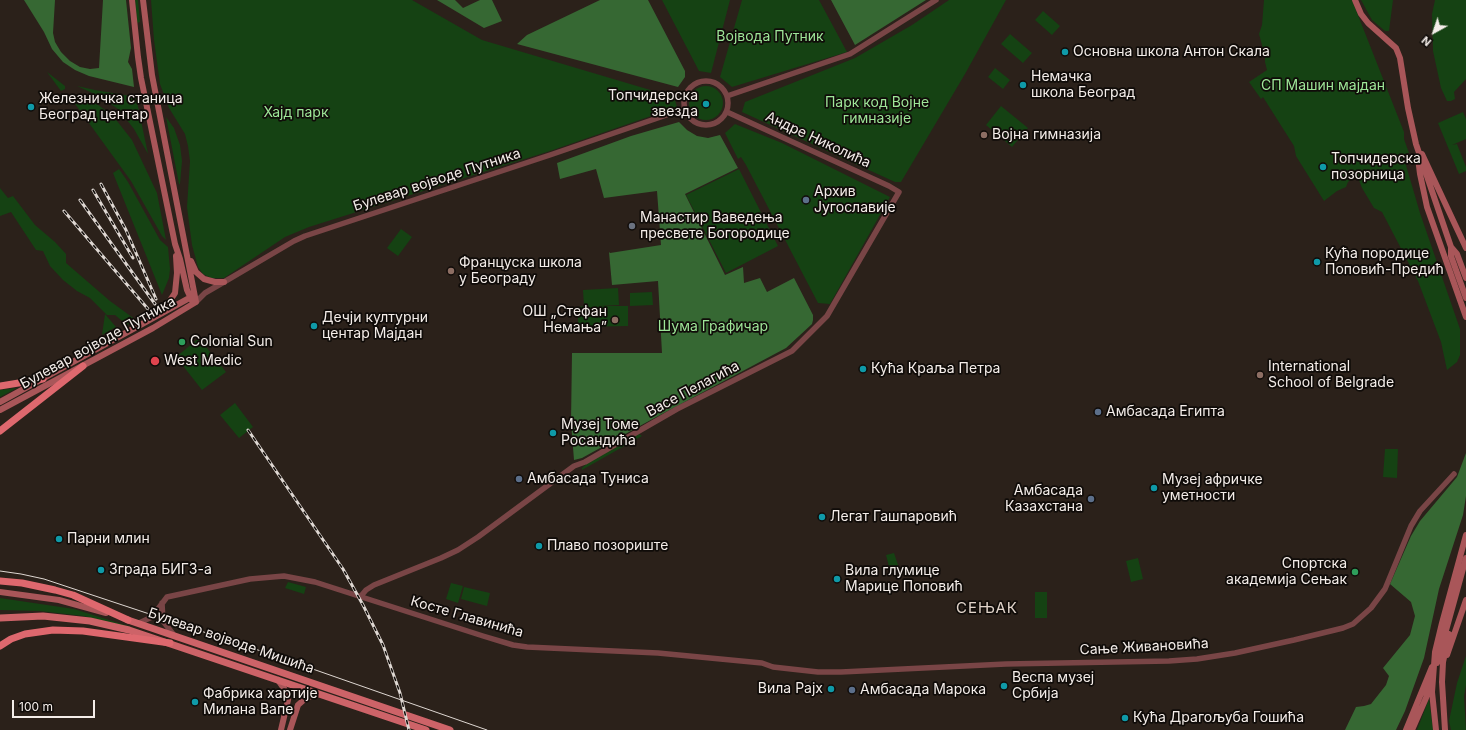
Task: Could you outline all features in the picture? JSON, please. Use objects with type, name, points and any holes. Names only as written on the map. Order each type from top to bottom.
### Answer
[{"type":"highway","points":[[0,431],[83,366]]},
{"type":"highway","points":[[0,386],[43,379]]},
{"type":"highway","points":[[0,428],[20,415]]},
{"type":"highway","points":[[0,581],[22,583],[73,595],[128,620]]},
{"type":"highway","points":[[0,646],[18,636],[33,632],[53,630],[83,631],[170,643]]},
{"type":"main road","points":[[132,0],[141,78],[175,244],[177,273],[175,293],[172,300],[161,314]]},
{"type":"main road","points":[[143,0],[152,75],[188,255],[194,299]]},
{"type":"main road","points":[[1355,0],[1361,14],[1368,23],[1396,48],[1402,70],[1408,108],[1418,150],[1451,247],[1456,254],[1466,278]]},
{"type":"main road","points":[[135,36],[147,35]]},
{"type":"main road","points":[[1418,150],[1425,158],[1466,248]]},
{"type":"main road","points":[[1418,150],[1420,174],[1428,207],[1466,316]]},
{"type":"main road","points":[[175,244],[180,258],[186,288],[194,299]]},
{"type":"main road","points":[[1451,247],[1451,256],[1466,298]]},
{"type":"main road","points":[[188,255],[196,272],[204,279],[215,282],[224,282]]},
{"type":"main road","name":"Булевар војводе Путника","points":[[0,402],[161,314],[194,299]]},
{"type":"main road","name":"Булевар војводе Путника","points":[[0,410],[159,325],[194,299]]},
{"type":"main road","points":[[1436,730],[1432,692],[1434,664],[1442,623],[1466,535]]},
{"type":"main road","points":[[1412,730],[1426,695],[1466,558]]},
{"type":"main road","points":[[1445,730],[1442,697],[1444,662],[1448,637],[1466,571]]},
{"type":"main road","name":"Булевар војводе Мишића","points":[[0,592],[59,600],[139,623],[450,730]]},
{"type":"main road","points":[[1426,695],[1445,660],[1466,600]]},
{"type":"main road","name":"Булевар војводе Мишића","points":[[0,618],[43,616],[90,622],[129,630],[426,730]]},
{"type":"main road","points":[[1406,730],[1434,664]]},
{"type":"main road","points":[[278,680],[286,690],[288,700],[280,730]]},
{"type":"main road","points":[[290,730],[298,705],[306,698],[318,694]]},
{"type":"street","points":[[727,96],[850,54],[936,0]]},
{"type":"street","points":[[697,82],[715,82],[723,89],[727,96],[727,112],[718,122],[712,125],[704,125],[692,121],[684,109],[684,98],[687,91],[697,82]]},
{"type":"street","name":"Булевар војводе Путника","points":[[194,299],[305,236],[684,109]]},
{"type":"street","name":"Андре Николића","points":[[727,112],[881,182],[899,192]]},
{"type":"street","name":"Васе Пелагића","points":[[360,596],[374,585],[458,550],[478,537],[574,466],[585,462],[677,409],[792,351],[829,313],[899,192]]},
{"type":"street","name":"Сање Живановића","points":[[773,667],[818,672],[863,672],[1006,664],[1169,661],[1235,653],[1343,628],[1356,622],[1375,603],[1387,584],[1420,511],[1454,474]]},
{"type":"street","name":"Косте Главинића","points":[[139,623],[152,617],[165,599],[170,596],[250,579],[278,576],[315,582],[516,646],[658,653],[762,662],[773,667]]},
{"type":"street","points":[[162,603],[164,621],[173,634]]},
{"type":"green space","points":[[24,0],[55,0],[53,33],[55,42],[61,52],[70,61],[80,67],[90,69],[99,68],[103,0],[126,0],[131,48],[128,62],[132,69],[134,87],[89,76],[75,70],[63,62],[52,49],[44,32]]},
{"type":"green space","points":[[135,0],[138,0],[140,22],[137,23]]},
{"type":"green space","name":"Хајд парк","points":[[151,0],[412,0],[482,40],[674,97],[677,107],[550,151],[309,227],[285,237],[224,278],[211,278],[203,274],[198,267],[192,245],[187,207],[190,161],[188,146],[185,134],[169,108],[160,84],[154,40]]},
{"type":"green space","points":[[437,0],[455,0],[463,8],[480,0],[492,0],[502,21],[484,28]]},
{"type":"green space","points":[[600,0],[648,0],[685,71],[685,77],[678,87],[517,44],[527,35]]},
{"type":"green space","points":[[662,0],[730,0],[711,73],[699,71]]},
{"type":"green space","name":"Војвода Путник","points":[[742,0],[819,0],[847,52],[732,87],[720,77]]},
{"type":"green space","points":[[831,0],[926,0],[855,45]]},
{"type":"green space","name":"Парк код Војне гимназије","points":[[949,0],[1006,0],[965,74],[901,182],[895,182],[742,112],[745,102],[855,58],[912,25]]},
{"type":"green space","name":"СП Машин мајдан","points":[[1264,0],[1352,0],[1404,132],[1404,139],[1409,153],[1403,155],[1420,213],[1460,329],[1460,355],[1457,362],[1447,370],[1441,342],[1418,281],[1382,212],[1374,208],[1362,188],[1357,175],[1348,182],[1346,187],[1337,191],[1324,201],[1296,156],[1294,146],[1263,97],[1261,99],[1249,82],[1267,70],[1259,34],[1262,25]]},
{"type":"green space","points":[[1361,0],[1393,0],[1389,31],[1385,31],[1372,20]]},
{"type":"green space","points":[[1435,0],[1466,0],[1466,79],[1454,92],[1455,99],[1451,101],[1447,101],[1441,88],[1433,51],[1432,14]]},
{"type":"green space","points":[[1043,11],[1060,26],[1052,35],[1035,20]]},
{"type":"green space","points":[[1010,34],[1032,53],[1023,63],[1001,44]]},
{"type":"green space","points":[[995,68],[1010,80],[1003,89],[988,77]]},
{"type":"green space","points":[[47,72],[65,86],[65,89],[61,91]]},
{"type":"green space","points":[[77,86],[136,97],[148,154],[134,129],[118,109],[99,96]]},
{"type":"green space","points":[[703,86],[709,86],[718,91],[722,97],[722,109],[718,115],[709,120],[703,120],[694,115],[689,106],[689,100],[694,91]]},
{"type":"green space","points":[[76,95],[94,102],[108,112],[132,140],[157,193],[166,240],[162,236],[131,181],[73,101],[73,97]]},
{"type":"green space","points":[[1001,106],[1028,128],[1012,147],[986,125]]},
{"type":"green space","points":[[1463,112],[1466,119],[1466,139],[1452,145],[1457,144],[1466,167],[1466,171],[1459,174],[1438,123]]},
{"type":"green space","points":[[166,117],[174,128],[180,145],[182,161],[180,184],[179,184]]},
{"type":"green space","name":"Шума Графичар","points":[[679,122],[687,130],[697,136],[708,138],[720,135],[738,168],[685,194],[725,275],[743,267],[744,283],[760,278],[767,292],[794,278],[813,315],[812,324],[786,348],[582,458],[574,460],[571,422],[572,353],[662,353],[658,281],[612,285],[609,252],[661,245],[657,191],[604,198],[596,169],[560,179],[557,163],[631,136]]},
{"type":"green space","points":[[735,124],[782,143],[890,197],[830,304],[818,303],[746,165],[741,157],[738,159],[725,133]]},
{"type":"green space","points":[[119,169],[128,182],[160,240],[168,247],[170,269],[169,278],[162,295],[113,173]]},
{"type":"green space","points":[[739,169],[778,246],[726,273],[686,195]]},
{"type":"green space","points":[[0,188],[8,198],[13,196],[35,225],[55,242],[66,254],[66,263],[110,301],[136,320],[127,325],[115,315],[107,315],[90,298],[77,291],[63,280],[50,266],[43,251],[36,250],[11,212],[0,216]]},
{"type":"green space","points":[[401,229],[412,237],[398,256],[387,248]]},
{"type":"green space","points":[[618,288],[619,305],[599,306],[628,306],[628,326],[578,327],[578,307],[584,306],[583,290]]},
{"type":"green space","points":[[652,292],[653,305],[630,306],[630,293]]},
{"type":"green space","points":[[105,314],[116,327],[102,335]]},
{"type":"green space","points":[[199,338],[226,372],[202,390],[176,357]]},
{"type":"green space","points":[[17,388],[0,397],[0,390]]},
{"type":"green space","points":[[235,403],[253,427],[239,438],[220,415]]},
{"type":"green space","points":[[639,434],[642,436],[582,470],[587,463]]},
{"type":"green space","points":[[1385,449],[1398,449],[1397,478],[1383,477]]},
{"type":"green space","points":[[1466,453],[1466,496],[1463,515],[1439,589],[1424,658],[1405,711],[1396,730],[1345,730],[1356,707],[1371,704],[1386,685],[1389,676],[1383,668],[1410,635],[1415,616],[1411,602],[1390,584],[1411,536],[1420,521],[1457,477]]},
{"type":"green space","points":[[894,553],[900,571],[891,574],[886,555]]},
{"type":"green space","points":[[1138,558],[1143,579],[1131,582],[1126,561]]},
{"type":"green space","points":[[288,582],[306,587],[304,594],[285,588]]},
{"type":"green space","points":[[451,583],[463,586],[458,603],[446,599]]},
{"type":"green space","points":[[464,587],[490,593],[487,606],[461,599]]},
{"type":"green space","points":[[1035,592],[1047,592],[1047,618],[1035,618]]},
{"type":"green space","points":[[0,598],[74,609],[138,629],[83,616],[40,611],[0,610]]},
{"type":"green space","points":[[1466,656],[1466,685],[1464,696],[1466,730],[1451,730],[1449,721],[1457,683]]},
{"type":"green space","points":[[1429,699],[1433,730],[1417,730]]},
{"type":"tram line","points":[[0,571],[44,579],[267,653],[487,730]]},
{"type":"railway","points":[[101,184],[126,230],[156,299]]},
{"type":"railway","points":[[93,190],[133,258]]},
{"type":"railway","points":[[80,200],[155,304]]},
{"type":"railway","points":[[64,211],[148,309]]},
{"type":"railway","points":[[248,430],[343,569],[363,605],[383,645],[400,693],[409,730]]},
{"type":"place","name":"Основна школа Антон Скала","points":[[1065,52]]},
{"type":"place","name":"Немачка школа Београд","points":[[1023,85]]},
{"type":"place","name":"Топчидерска звезда","points":[[706,104]]},
{"type":"place","name":"Железничка станица Београд центар","points":[[31,107]]},
{"type":"place","name":"Војна гимназија","points":[[984,135]]},
{"type":"place","name":"Топчидерска позорница","points":[[1323,167]]},
{"type":"place","name":"Архив Југославије","points":[[806,200]]},
{"type":"place","name":"Манастир Ваведења пресвете Богородице","points":[[632,226]]},
{"type":"place","name":"Кућа породице Поповић-Предић","points":[[1317,262]]},
{"type":"place","name":"Француска школа у Београду","points":[[451,271]]},
{"type":"place","name":"ОШ „Стефан Немања”","points":[[615,320]]},
{"type":"place","name":"Дечји културни центар Мајдан","points":[[314,326]]},
{"type":"place","name":"Colonial Sun","points":[[182,342]]},
{"type":"place","name":"West Medic","points":[[155,361]]},
{"type":"place","name":"Кућа Краља Петра","points":[[863,369]]},
{"type":"place","name":"International School of Belgrade","points":[[1260,375]]},
{"type":"place","name":"Амбасада Египта","points":[[1098,412]]},
{"type":"place","name":"Музеј Томе Росандића","points":[[553,433]]},
{"type":"place","name":"Амбасада Туниса","points":[[519,479]]},
{"type":"place","name":"Музеј афричке уметности","points":[[1154,488]]},
{"type":"place","name":"Амбасада Казахстана","points":[[1091,499]]},
{"type":"place","name":"Легат Гашпаровић","points":[[822,517]]},
{"type":"place","name":"Парни млин","points":[[59,539]]},
{"type":"place","name":"Плаво позориште","points":[[539,546]]},
{"type":"place","name":"Зграда БИГЗ-а","points":[[101,570]]},
{"type":"place","name":"Спортска академија Сењак","points":[[1355,572]]},
{"type":"place","name":"Вила глумице Марице Поповић","points":[[837,579]]},
{"type":"place","name":"Веспа музеј Србија","points":[[1004,686]]},
{"type":"place","name":"Вила Рајх","points":[[831,689]]},
{"type":"place","name":"Амбасада Марока","points":[[852,690]]},
{"type":"place","name":"Фабрика хартије Милана Вапе","points":[[195,702]]},
{"type":"place","name":"Кућа Драгољуба Гошића","points":[[1125,718]]},
{"type":"district","name":"СЕЊАК","points":[[987,608]]}]
